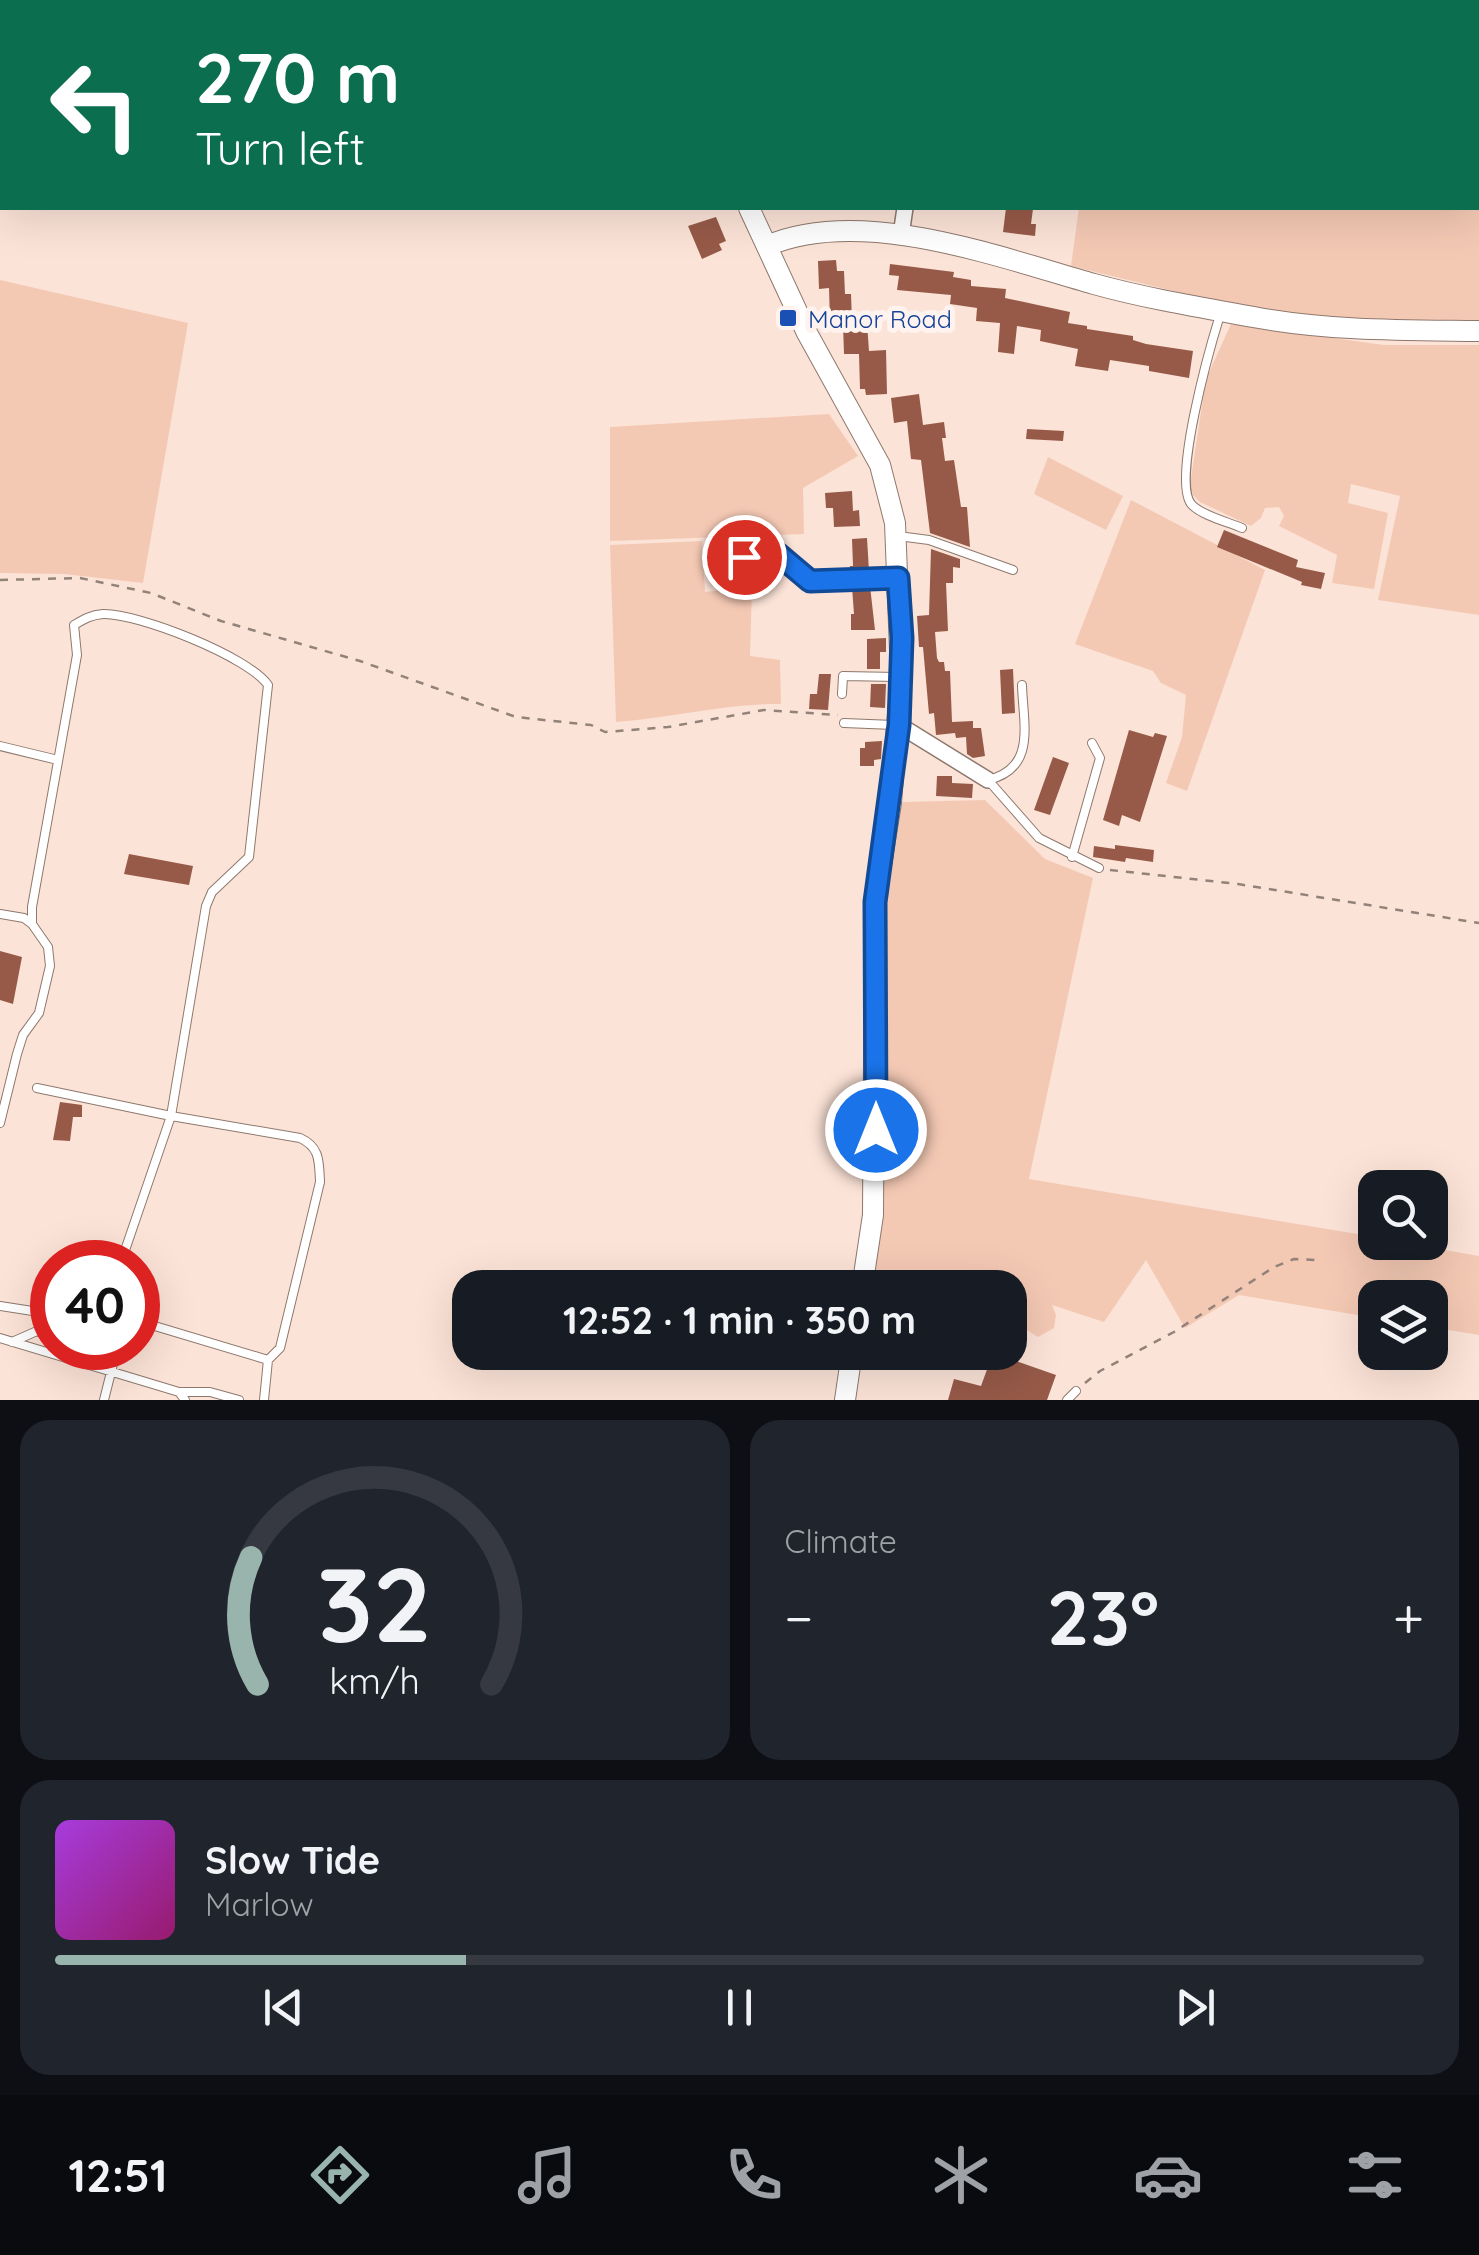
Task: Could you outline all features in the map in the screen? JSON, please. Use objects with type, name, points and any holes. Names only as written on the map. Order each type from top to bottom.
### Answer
[{"type":"street","points":[[750,210],[808,333],[880,465],[896,536],[902,676],[875,902],[873,1214],[865,1270]]},
{"type":"street","points":[[901,235],[905,210]]},
{"type":"street","points":[[767,246],[808,234],[901,235],[958,246],[1095,284],[1221,310],[1360,331],[1479,331]]},
{"type":"street","points":[[899,725],[988,780]]},
{"type":"street","points":[[845,1400],[849,1370]]},
{"type":"lane","points":[[1221,310],[1200,382],[1183,490],[1193,507],[1242,528]]},
{"type":"lane","points":[[896,536],[929,540],[1014,570]]},
{"type":"lane","points":[[744,557],[778,554],[810,581],[898,578]]},
{"type":"lane","points":[[32,924],[76,655],[74,625],[90,616],[118,616],[163,628],[250,666],[268,685],[249,856],[212,892],[206,906],[170,1116],[128,1240]]},
{"type":"lane","points":[[842,694],[843,676],[902,676]]},
{"type":"lane","points":[[1022,685],[1021,759],[1003,776],[988,780],[1039,838],[1099,868]]},
{"type":"lane","points":[[842,719],[899,725]]},
{"type":"lane","points":[[1072,857],[1100,758],[1092,743]]},
{"type":"lane","points":[[0,746],[58,760]]},
{"type":"lane","points":[[0,914],[24,918],[32,924],[48,946],[50,966],[38,1013],[17,1054],[0,1122]]},
{"type":"lane","points":[[37,1088],[310,1143],[319,1156],[320,1182],[280,1348],[268,1360],[264,1400]]},
{"type":"lane","points":[[0,1306],[30,1311]]},
{"type":"lane","points":[[160,1328],[268,1360]]},
{"type":"lane","points":[[12,1342],[30,1334]]},
{"type":"lane","points":[[0,1338],[30,1347]]},
{"type":"lane","points":[[104,1400],[110,1370],[182,1396],[210,1392],[239,1400]]},
{"type":"lane","points":[[1067,1400],[1076,1391]]},
{"type":"path","points":[[0,580],[80,578],[151,593],[221,620],[360,661],[516,716],[591,725],[606,732],[668,727],[764,710],[842,719]]},
{"type":"path","points":[[1099,868],[1238,884],[1479,923]]},
{"type":"path","points":[[1076,1391],[1100,1371],[1174,1332],[1274,1267],[1294,1259],[1314,1260]]},
{"type":"shaded area","points":[[1079,210],[1479,210],[1479,323],[1343,321],[1210,300],[1071,266]]},
{"type":"shaded area","points":[[0,280],[188,323],[143,583],[64,574],[0,573]]},
{"type":"shaded area","points":[[1231,324],[1384,345],[1479,345],[1479,615],[1378,600],[1400,496],[1351,484],[1348,503],[1388,513],[1374,589],[1332,583],[1337,555],[1279,526],[1284,516],[1279,507],[1265,508],[1251,526],[1200,502],[1189,491],[1206,379]]},
{"type":"shaded area","points":[[829,414],[858,456],[803,488],[804,534],[610,541],[610,427]]},
{"type":"shaded area","points":[[1048,457],[1123,496],[1106,530],[1034,494]]},
{"type":"shaded area","points":[[1131,500],[1265,570],[1187,791],[1166,783],[1182,737],[1186,695],[1161,683],[1153,671],[1075,644]]},
{"type":"shaded area","points":[[702,541],[705,592],[752,587],[750,656],[780,660],[781,704],[616,722],[610,545]]},
{"type":"shaded area","points":[[985,800],[1045,859],[1093,878],[1029,1179],[1358,1234],[1358,1260],[1448,1260],[1448,1251],[1479,1256],[1479,1335],[1448,1330],[1448,1280],[1358,1280],[1358,1315],[1239,1295],[1185,1328],[1146,1260],[1104,1322],[1052,1305],[1056,1315],[1054,1328],[1038,1337],[1027,1330],[1027,1270],[874,1270],[887,1158],[885,881],[902,802]]},
{"type":"building","points":[[1006,210],[1033,210],[1031,224],[1036,224],[1035,236],[1003,232]]},
{"type":"building","points":[[716,217],[726,241],[719,244],[722,250],[702,259],[688,226]]},
{"type":"building","points":[[836,260],[837,271],[844,271],[845,294],[851,294],[852,321],[830,322],[829,288],[819,289],[818,261]]},
{"type":"building","points":[[890,264],[954,272],[953,277],[971,280],[971,286],[1006,289],[1005,298],[1070,312],[1068,323],[1133,336],[1133,340],[1146,344],[1193,351],[1189,378],[1110,360],[1108,371],[1075,366],[1078,349],[1040,341],[1041,330],[1017,326],[1014,354],[998,352],[1000,323],[976,321],[977,308],[950,304],[951,295],[897,290],[899,276],[889,275]]},
{"type":"building","points":[[867,323],[869,351],[886,350],[887,394],[866,395],[865,389],[860,389],[859,354],[844,354],[843,324]]},
{"type":"building","points":[[919,394],[923,425],[944,422],[945,461],[954,460],[961,507],[967,507],[970,547],[930,533],[921,460],[911,459],[907,421],[894,423],[891,398]]},
{"type":"building","points":[[1027,429],[1064,431],[1063,441],[1026,439]]},
{"type":"building","points":[[852,491],[853,511],[859,510],[860,526],[834,527],[833,508],[826,508],[825,493]]},
{"type":"building","points":[[1224,530],[1298,560],[1296,567],[1325,573],[1321,589],[1301,585],[1302,582],[1217,547]]},
{"type":"building","points":[[867,538],[869,571],[850,572],[852,539]]},
{"type":"building","points":[[931,549],[960,559],[960,568],[953,567],[953,583],[946,583],[948,631],[935,632],[937,658],[944,662],[945,671],[950,671],[952,722],[973,721],[973,728],[981,728],[985,756],[973,758],[967,754],[966,737],[956,738],[955,733],[936,735],[934,713],[929,714],[917,616],[929,615]]},
{"type":"building","points":[[870,586],[875,630],[851,630],[852,587]]},
{"type":"building","points":[[886,638],[886,652],[880,652],[880,669],[867,669],[867,639]]},
{"type":"building","points":[[1013,669],[1015,713],[1002,714],[1000,670]]},
{"type":"building","points":[[819,674],[831,674],[828,710],[809,709],[810,694],[817,694]]},
{"type":"building","points":[[871,684],[886,684],[885,708],[870,707]]},
{"type":"building","points":[[1129,730],[1153,737],[1155,733],[1167,736],[1140,822],[1122,815],[1119,826],[1103,820]]},
{"type":"building","points":[[882,741],[881,759],[874,760],[874,766],[860,766],[860,748],[865,748],[865,742]]},
{"type":"building","points":[[1053,757],[1069,763],[1050,815],[1034,810]]},
{"type":"building","points":[[937,776],[952,776],[952,783],[973,784],[972,798],[936,796]]},
{"type":"building","points":[[1115,845],[1154,850],[1153,862],[1093,857],[1094,846],[1115,849]]},
{"type":"building","points":[[129,854],[193,866],[189,885],[124,874]]},
{"type":"building","points":[[0,951],[22,957],[13,1004],[0,1000]]},
{"type":"building","points":[[60,1102],[82,1105],[82,1117],[73,1117],[70,1141],[53,1140]]},
{"type":"building","points":[[1027,1365],[1056,1375],[1047,1400],[948,1400],[954,1379],[981,1386],[987,1370],[1027,1370]]},
{"type":"place","name":"Manor Road","points":[[788,318]]},
{"type":"route","points":[[744,557],[778,554],[810,581],[898,578],[902,638],[899,725],[875,902],[876,1130]]}]
